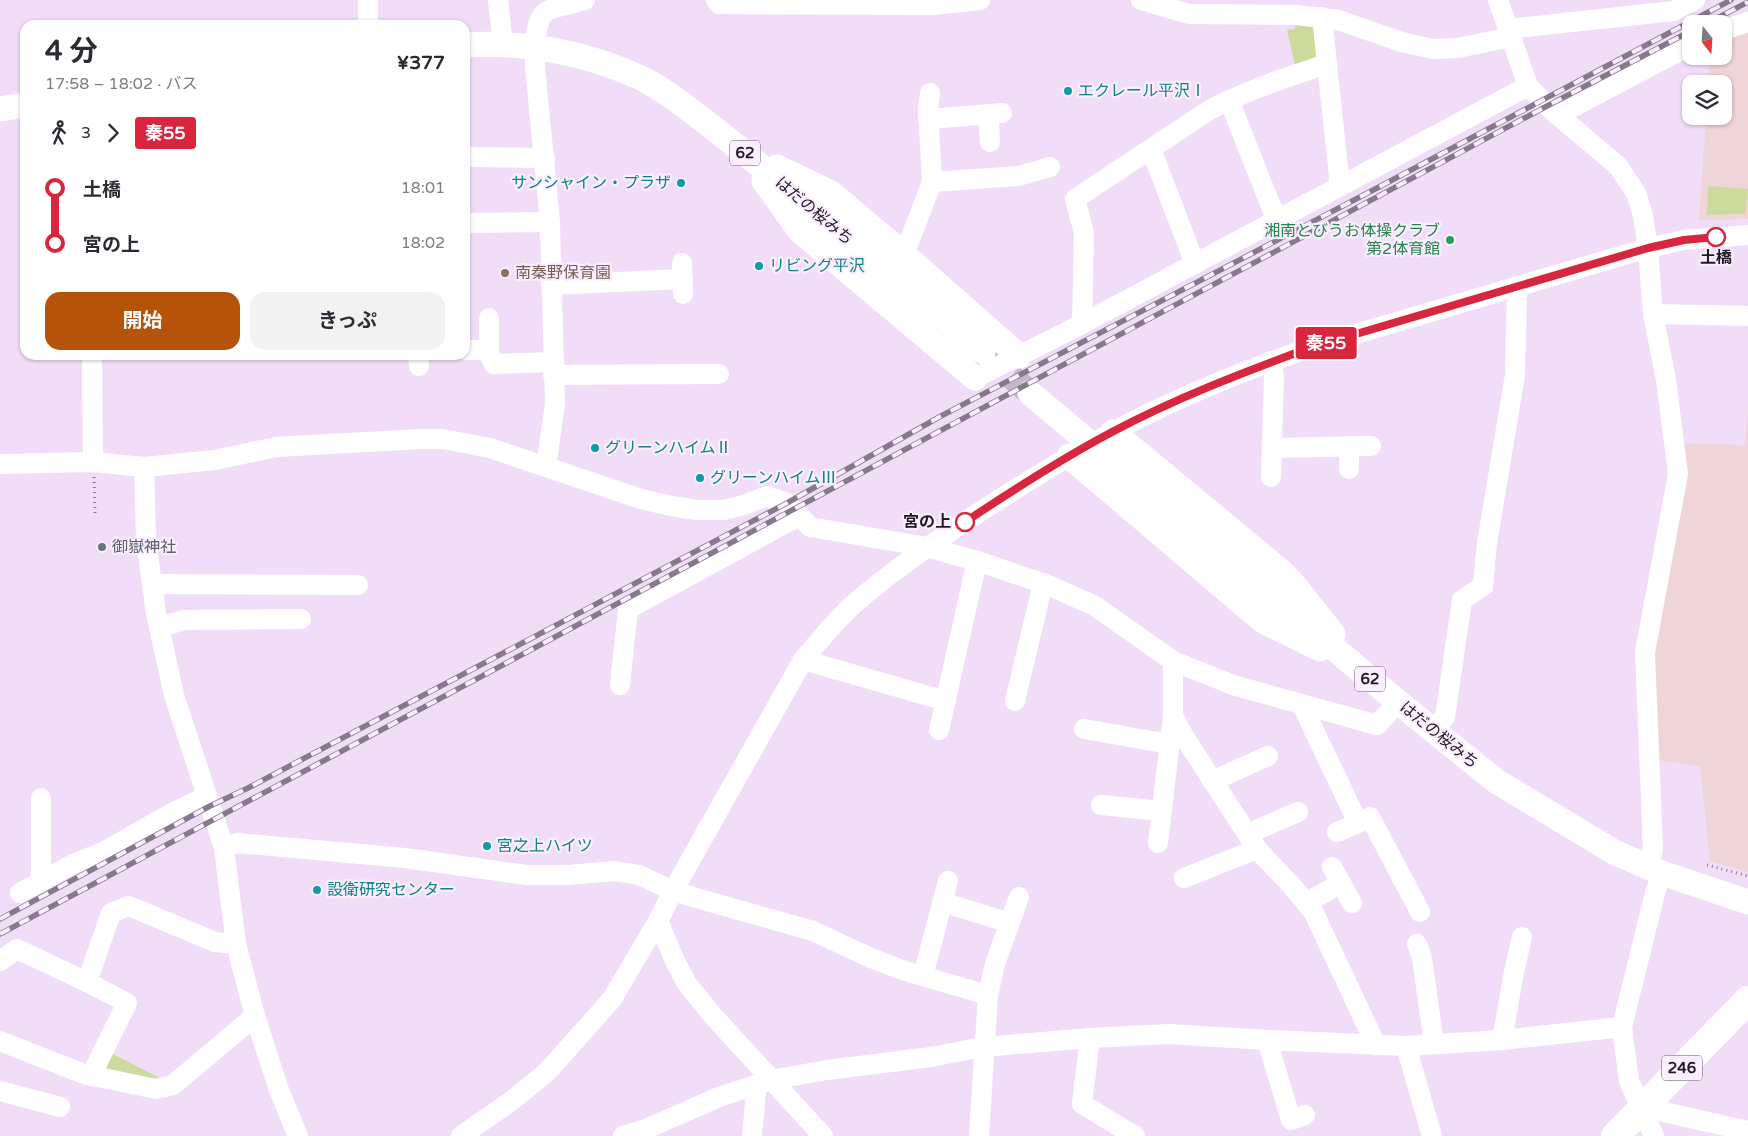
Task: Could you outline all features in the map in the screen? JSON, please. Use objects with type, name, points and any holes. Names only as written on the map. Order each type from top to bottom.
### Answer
[{"type":"highway","name":"246","points":[[1615,1136],[1748,1000]]},
{"type":"main road","name":"はだの桜みち","points":[[470,45],[535,47],[560,51],[600,62],[642,79],[677,100],[752,158],[983,352]]},
{"type":"main road","points":[[0,109],[20,106]]},
{"type":"main road","points":[[752,158],[773,165],[831,194],[1020,356]]},
{"type":"main road","points":[[752,158],[764,180],[800,231],[975,378]]},
{"type":"main road","name":"はだの桜みち","points":[[1030,393],[1398,702],[1496,781],[1614,852],[1654,870],[1748,902]]},
{"type":"main road","points":[[1072,455],[1263,621],[1326,652],[1339,652],[1335,636],[1283,573],[1109,434]]},
{"type":"street","points":[[368,0],[368,20]]},
{"type":"street","points":[[498,0],[504,45]]},
{"type":"street","points":[[546,467],[554,404],[550,222],[535,67],[535,47],[541,17],[548,11],[586,0]]},
{"type":"street","points":[[716,0],[720,4],[933,5],[980,0]]},
{"type":"street","points":[[1141,0],[1189,14],[1322,17],[1338,20],[1402,42],[1432,49],[1458,48],[1509,33],[1619,8],[1674,11],[1695,0]]},
{"type":"street","points":[[1498,0],[1528,86],[1558,116],[1618,166],[1636,193],[1643,215],[1648,248],[1653,314],[1666,380],[1678,474],[1645,652],[1655,893],[1622,1027],[1629,1081],[1635,1096],[1645,1106],[1748,1131]]},
{"type":"street","points":[[1322,17],[1340,186]]},
{"type":"street","points":[[1732,27],[1748,22]]},
{"type":"street","points":[[1558,116],[1682,50]]},
{"type":"street","points":[[1082,324],[1084,233],[1075,199],[1211,109],[1276,81],[1327,64]]},
{"type":"street","points":[[975,378],[1082,324],[1528,86]]},
{"type":"street","points":[[902,253],[907,247],[932,182],[928,119],[930,93]]},
{"type":"street","points":[[1230,100],[1276,220]]},
{"type":"street","points":[[928,119],[995,114],[990,142]]},
{"type":"street","points":[[1150,149],[1195,264]]},
{"type":"street","points":[[470,157],[544,158]]},
{"type":"street","points":[[932,182],[1019,176],[1050,167]]},
{"type":"street","points":[[470,223],[550,222]]},
{"type":"street","points":[[460,1136],[510,1102],[547,1072],[612,998],[658,921],[803,660],[823,635],[853,605],[926,548],[1008,494],[1109,434],[1224,380],[1271,362],[1312,347],[1648,248],[1684,240],[1748,235]]},
{"type":"street","points":[[551,285],[621,275],[683,279]]},
{"type":"street","points":[[1434,731],[1444,717],[1462,600],[1483,586],[1487,543],[1516,375],[1517,286]]},
{"type":"street","points":[[1653,314],[1748,316]]},
{"type":"street","points":[[489,318],[489,354],[494,364],[553,369],[642,382],[719,374]]},
{"type":"street","points":[[470,350],[490,350]]},
{"type":"street","points":[[92,360],[93,462]]},
{"type":"street","points":[[1271,362],[1274,375],[1271,477]]},
{"type":"street","points":[[0,464],[93,462],[144,467],[215,460],[276,446],[443,439],[490,448],[641,499],[671,506],[698,510],[724,510],[767,496],[787,503],[810,527],[926,548],[977,561],[1043,583],[1095,606],[1173,661],[1233,685],[1377,725],[1398,702]]},
{"type":"street","points":[[1349,446],[1350,469]]},
{"type":"street","points":[[1272,448],[1371,446]]},
{"type":"street","points":[[144,467],[146,540],[159,626],[174,695],[224,848],[236,944],[255,1016],[298,1136]]},
{"type":"street","points":[[620,685],[628,609],[799,516]]},
{"type":"street","points":[[939,730],[977,561]]},
{"type":"street","points":[[152,584],[231,578],[308,578],[358,585]]},
{"type":"street","points":[[1015,701],[1043,583]]},
{"type":"street","points":[[159,626],[184,620],[269,626],[301,619]]},
{"type":"street","points":[[803,660],[946,701]]},
{"type":"street","points":[[1158,843],[1173,716],[1173,661]]},
{"type":"street","points":[[1302,705],[1370,817],[1420,912]]},
{"type":"street","points":[[1173,716],[1212,781],[1252,841],[1306,903],[1317,920],[1376,1045]]},
{"type":"street","points":[[1084,730],[1169,744]]},
{"type":"street","points":[[1212,781],[1268,756]]},
{"type":"street","points":[[20,893],[73,864],[105,851],[172,813],[207,796]]},
{"type":"street","points":[[41,798],[41,882]]},
{"type":"street","points":[[1101,805],[1162,811]]},
{"type":"street","points":[[1184,878],[1252,841],[1298,812]]},
{"type":"street","points":[[1337,832],[1370,817]]},
{"type":"street","points":[[224,848],[237,843],[404,858],[526,875],[568,875],[614,871],[639,875],[703,900],[813,930],[871,958],[923,976],[988,994]]},
{"type":"street","points":[[1306,903],[1336,875],[1352,904]]},
{"type":"street","points":[[923,976],[948,881]]},
{"type":"street","points":[[979,1136],[983,1081],[983,1047],[988,994],[995,964],[1019,897]]},
{"type":"street","points":[[942,902],[1010,924]]},
{"type":"street","points":[[87,982],[112,914],[129,906],[215,942],[236,944]]},
{"type":"street","points":[[658,921],[674,960],[687,984],[715,1018],[763,1083],[823,1136]]},
{"type":"street","points":[[1502,1040],[1506,971],[1522,937]]},
{"type":"street","points":[[0,961],[17,949],[127,1003],[91,1076]]},
{"type":"street","points":[[1424,952],[1434,1044]]},
{"type":"street","points":[[0,1041],[84,1074],[156,1089],[173,1085],[255,1016]]},
{"type":"street","points":[[623,1136],[646,1129],[719,1097],[763,1083],[827,1070],[931,1057],[983,1047],[1090,1038],[1169,1034],[1406,1046],[1502,1040],[1622,1027]]},
{"type":"street","points":[[1090,1038],[1082,1104],[1113,1130],[1135,1136]]},
{"type":"street","points":[[1267,1040],[1294,1122]]},
{"type":"street","points":[[1406,1046],[1432,1136]]},
{"type":"street","points":[[752,1136],[756,1092],[763,1083]]},
{"type":"street","points":[[0,1091],[49,1110]]},
{"type":"street","points":[[1645,1106],[1654,1136]]},
{"type":"path","points":[[93,462],[95,514]]},
{"type":"shaded area","points":[[1748,28],[1748,219],[1699,220],[1705,125],[1732,125],[1732,75],[1709,75],[1709,65],[1732,65],[1732,33]]},
{"type":"shaded area","points":[[1748,408],[1748,872],[1710,861],[1700,766],[1655,760],[1651,672],[1662,621],[1658,611],[1682,443],[1745,445]]},
{"type":"green space","points":[[1296,19],[1313,21],[1321,60],[1296,69],[1287,30],[1295,29]]},
{"type":"green space","points":[[1708,186],[1748,189],[1745,214],[1707,215]]},
{"type":"green space","points":[[109,1052],[164,1080],[158,1082],[105,1073],[101,1066]]},
{"type":"tunnel","points":[[983,352],[1030,393]]},
{"type":"railway","points":[[0,919],[210,806],[248,788],[787,503],[941,416],[1731,0]]},
{"type":"railway","points":[[1723,15],[1748,2]]},
{"type":"railway","points":[[0,934],[1547,106],[1682,36]]},
{"type":"bus line","name":"秦55","points":[[965,522],[1069,456],[1113,432],[1165,406],[1271,362],[1312,347],[1648,248],[1684,240],[1716,237]]},
{"type":"place","name":"エクレール平沢Ⅰ","points":[[1068,91]]},
{"type":"place","name":"サンシャイン・プラザ","points":[[681,183]]},
{"type":"place","name":"土橋","points":[[1716,237]]},
{"type":"place","name":"湘南とびうお体操クラブ 第2体育館","points":[[1450,240]]},
{"type":"place","name":"リビング平沢","points":[[759,266]]},
{"type":"place","name":"南秦野保育園","points":[[505,273]]},
{"type":"place","name":"グリーンハイムⅡ","points":[[595,448]]},
{"type":"place","name":"グリーンハイムⅢ","points":[[700,478]]},
{"type":"place","name":"宮の上","points":[[965,522]]},
{"type":"place","name":"御嶽神社","points":[[102,547]]},
{"type":"place","name":"宮之上ハイツ","points":[[487,846]]},
{"type":"place","name":"設衛研究センター","points":[[317,890]]}]
